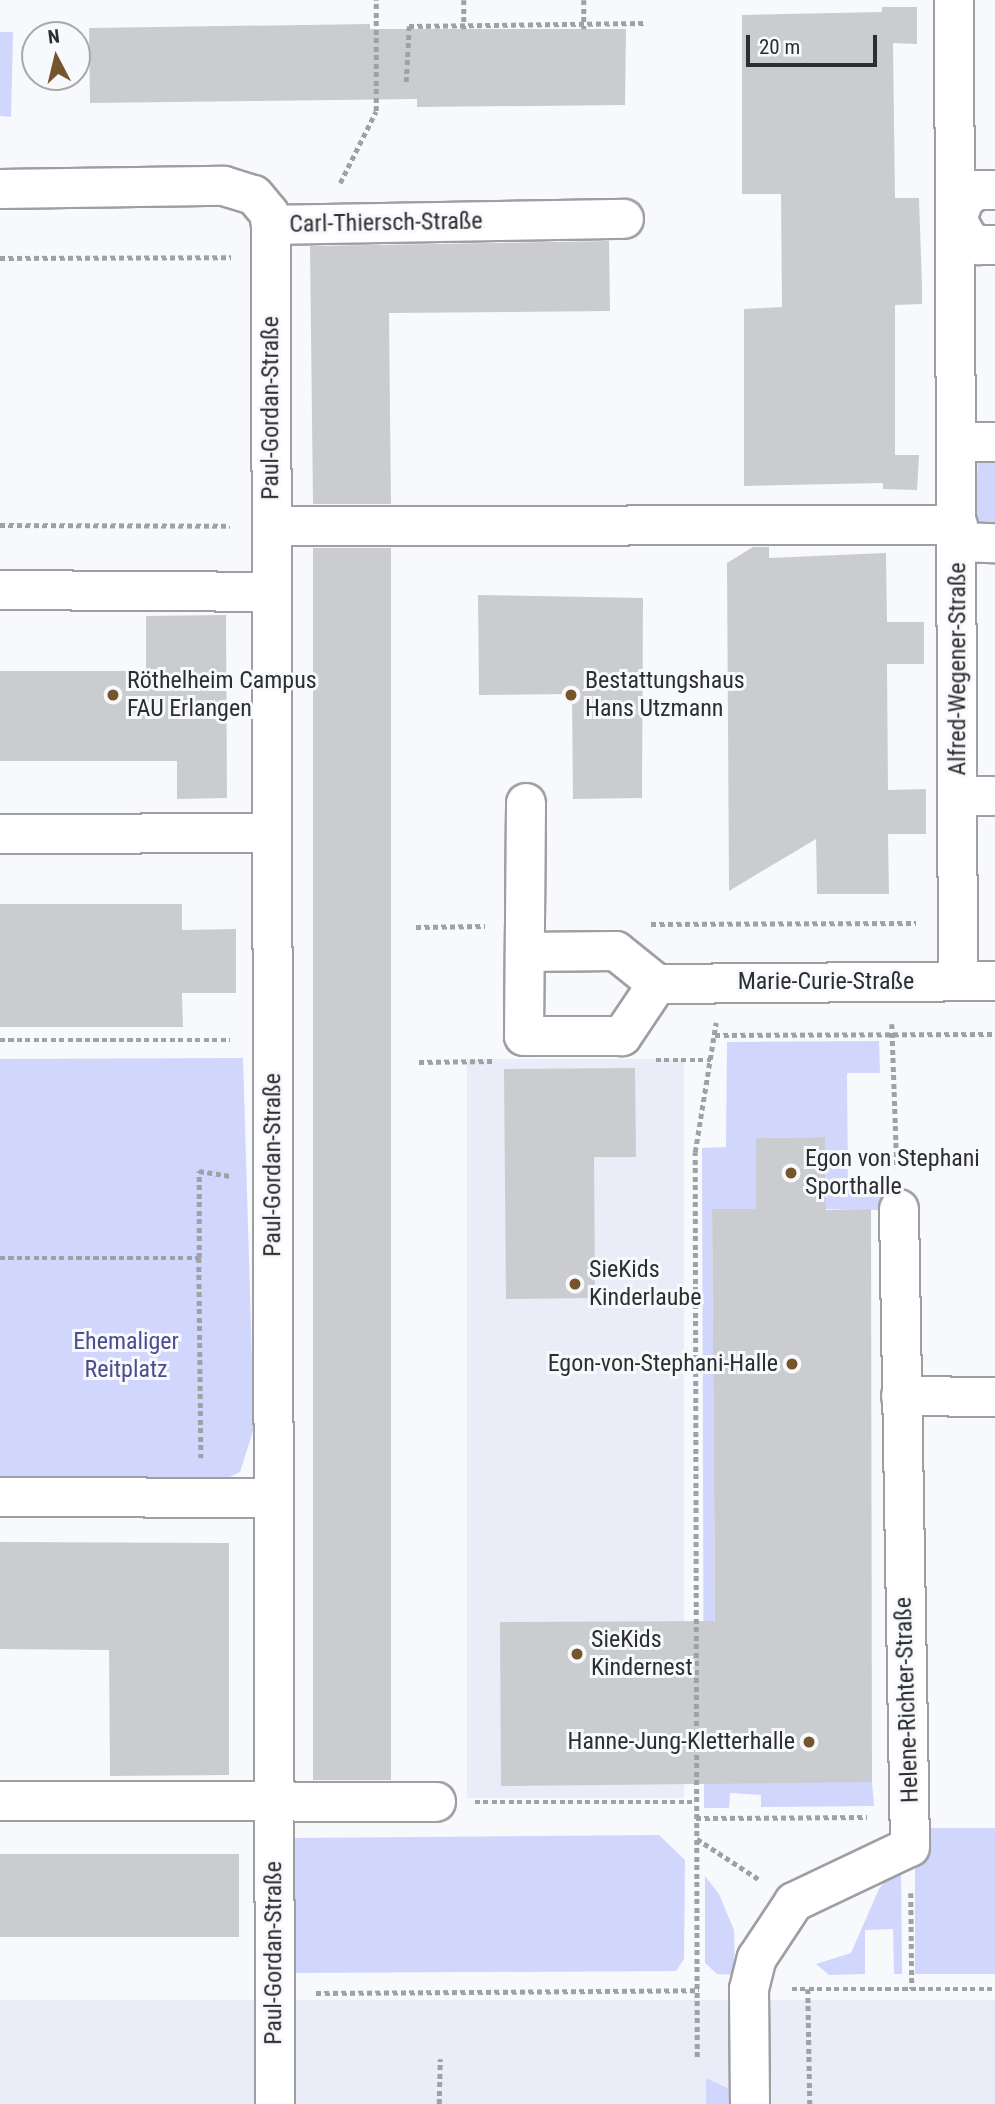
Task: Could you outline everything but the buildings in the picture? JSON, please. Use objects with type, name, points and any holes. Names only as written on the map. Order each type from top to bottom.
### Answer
[{"type":"street","name":"Alfred-Wegener-Straße","points":[[954,0],[957,219],[977,442],[971,537],[977,796],[958,923],[977,981]]},
{"type":"street","name":"Carl-Thiersch-Straße","points":[[0,189],[224,187],[254,195],[269,213],[279,235],[624,219]]},
{"type":"street","points":[[995,190],[978,190],[965,198],[957,219],[968,239],[979,245],[995,245]]},
{"type":"street","name":"Paul-Gordan-Straße","points":[[275,2104],[271,592],[279,235]]},
{"type":"street","points":[[272,526],[971,537]]},
{"type":"street","points":[[0,590],[271,592]]},
{"type":"street","points":[[525,939],[617,951],[657,984],[622,1036],[524,1036],[526,803]]},
{"type":"street","points":[[0,834],[272,833]]},
{"type":"street","name":"Marie-Curie-Straße","points":[[657,984],[977,981]]},
{"type":"street","name":"Helene-Richter-Straße","points":[[899,1209],[910,1832]]},
{"type":"street","points":[[901,1396],[995,1397]]},
{"type":"street","points":[[0,1497],[274,1498]]},
{"type":"street","points":[[0,1801],[436,1802]]},
{"type":"street","points":[[750,2104],[749,1989],[757,1958],[794,1902],[910,1832]]},
{"type":"path","points":[[0,258],[279,235],[324,204],[352,167],[376,111],[376,0]]},
{"type":"path","points":[[464,0],[464,27]]},
{"type":"path","points":[[584,0],[584,27]]},
{"type":"path","points":[[406,82],[409,26],[584,27],[645,23]]},
{"type":"path","points":[[0,525],[272,526]]},
{"type":"path","points":[[644,924],[958,923]]},
{"type":"path","points":[[416,928],[525,939]]},
{"type":"path","points":[[895,981],[891,1034],[899,1209]]},
{"type":"path","points":[[697,2057],[695,1152],[715,1035],[719,982]]},
{"type":"path","points":[[715,1035],[995,1034]]},
{"type":"path","points":[[0,1040],[272,1040]]},
{"type":"path","points":[[199,1186],[201,1450]]},
{"type":"path","points":[[0,1258],[199,1258]]},
{"type":"path","points":[[436,1802],[696,1802]]},
{"type":"path","points":[[696,1818],[910,1832],[912,1989]]},
{"type":"path","points":[[696,1839],[794,1902]]},
{"type":"path","points":[[808,1989],[810,2104]]},
{"type":"path","points":[[273,1993],[995,1989]]},
{"type":"path","points":[[439,2104],[440,2059]]},
{"type":"shaded area","name":"SieKids Kinderlaube","points":[[467,1059],[684,1059],[684,1798],[467,1798]]},
{"type":"shaded area","points":[[0,2000],[995,2000],[995,2104],[0,2104]]},
{"type":"green space","points":[[0,32],[13,32],[11,117],[0,116]]},
{"type":"green space","points":[[978,452],[995,452],[995,531],[975,531]]},
{"type":"green space","points":[[879,1041],[880,1073],[847,1073],[848,1189],[882,1188],[882,1210],[826,1209],[825,1137],[756,1138],[756,1209],[712,1209],[716,1782],[872,1782],[874,1806],[761,1807],[761,1795],[730,1793],[729,1808],[704,1808],[702,1148],[726,1147],[727,1042]]},
{"type":"green space","name":"Ehemaliger Reitplatz","points":[[243,1058],[254,1428],[240,1472],[222,1481],[0,1480],[0,1059]]},
{"type":"green space","points":[[915,1828],[995,1828],[995,1974],[915,1974]]},
{"type":"green space","points":[[659,1835],[685,1860],[684,1959],[676,1971],[295,1973],[294,1838]]},
{"type":"green space","points":[[896,1867],[901,1867],[902,1974],[894,1974],[893,1929],[865,1930],[865,1974],[829,1975],[816,1964],[851,1953],[879,1889]]},
{"type":"green space","points":[[705,1876],[719,1894],[734,1930],[735,1975],[717,1974],[705,1963]]},
{"type":"green space","points":[[706,2078],[734,2091],[735,2104],[706,2104]]},
{"type":"place","name":"Röthelheim Campus FAU Erlangen","points":[[113,695]]},
{"type":"place","name":"Bestattungshaus Hans Utzmann","points":[[571,695]]},
{"type":"place","name":"Egon von Stephani Sporthalle","points":[[791,1173]]},
{"type":"place","name":"SieKids Kinderlaube","points":[[575,1284]]},
{"type":"place","name":"Egon-von-Stephani-Halle","points":[[792,1364]]},
{"type":"place","name":"SieKids Kindernest","points":[[577,1654]]},
{"type":"place","name":"Hanne-Jung-Kletterhalle","points":[[809,1742]]}]
